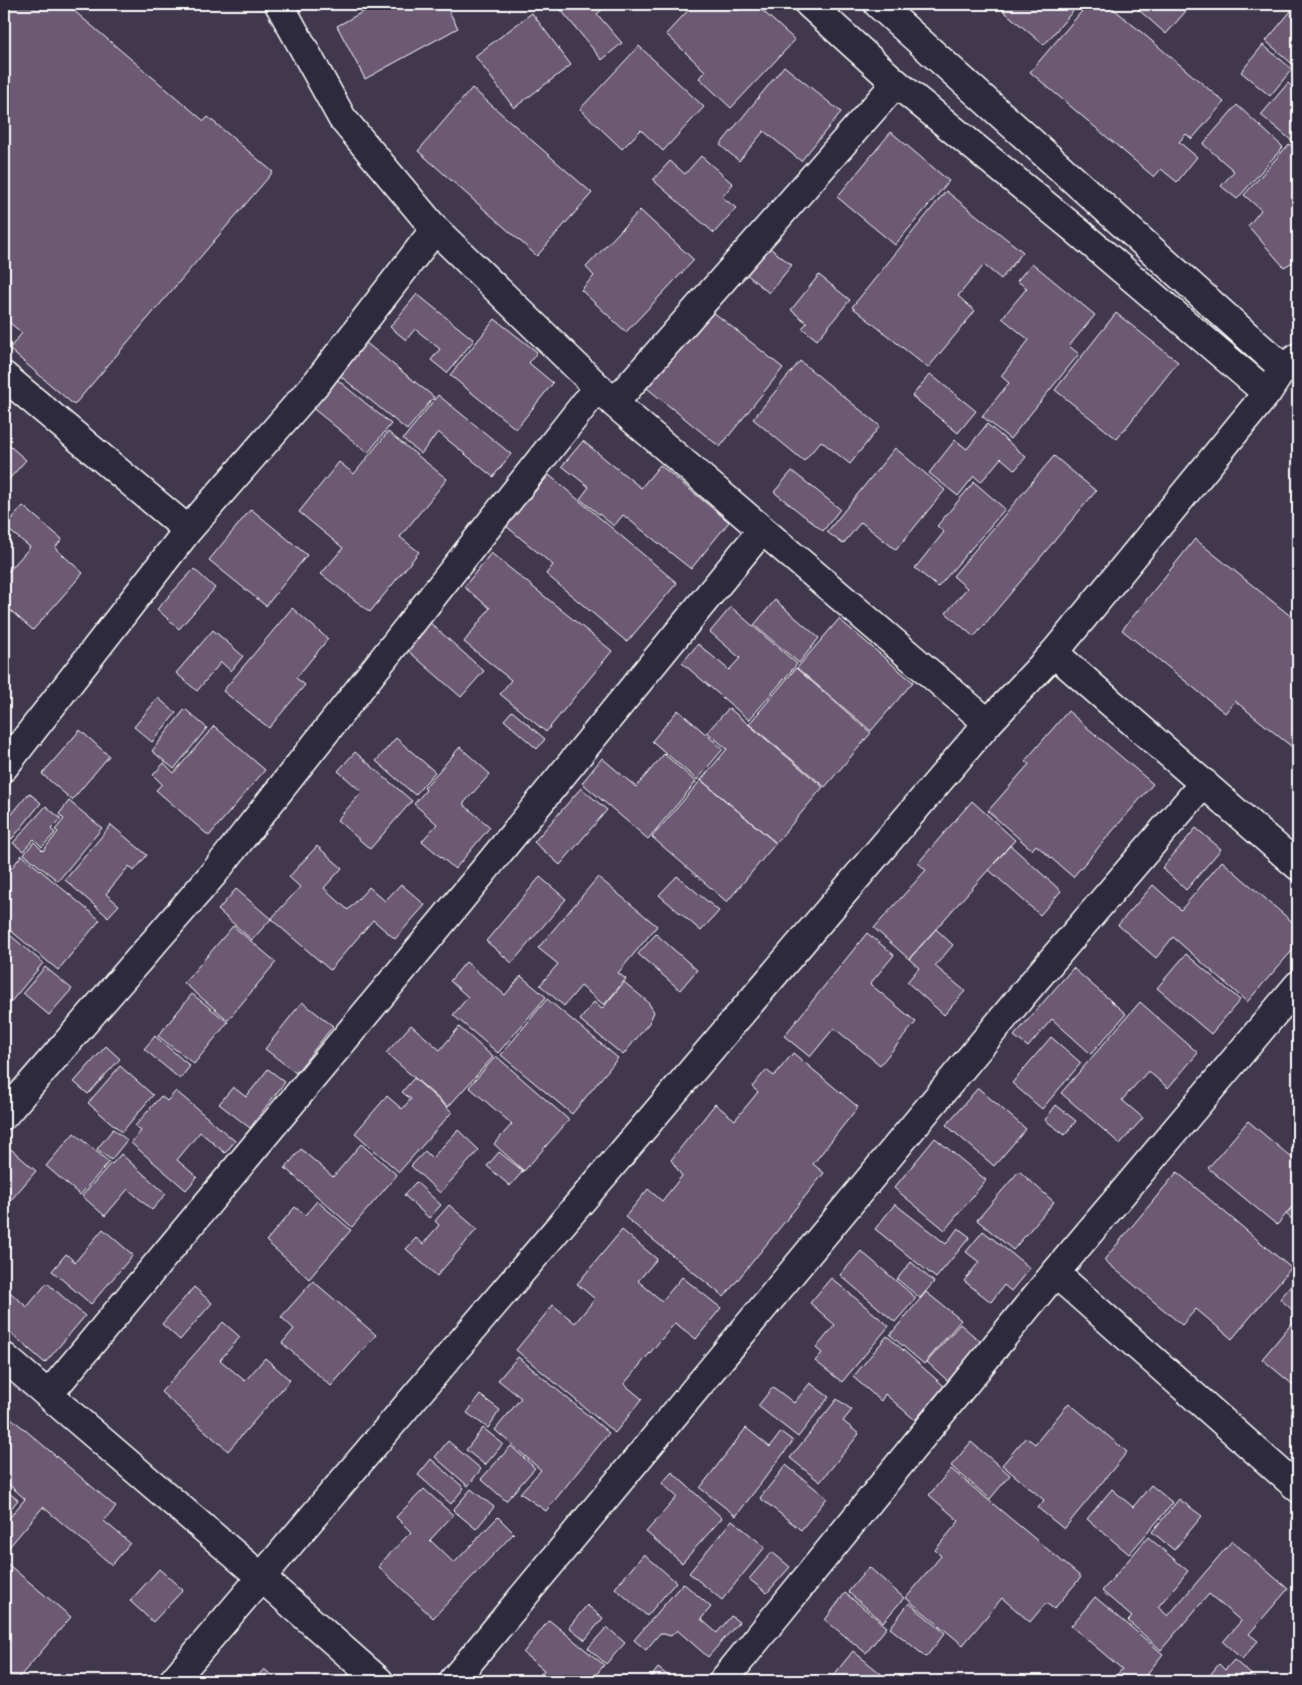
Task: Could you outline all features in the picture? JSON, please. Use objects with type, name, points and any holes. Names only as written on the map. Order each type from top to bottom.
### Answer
[{"type":"street","points":[[279,4],[342,118],[435,229],[606,395],[988,723]]},
{"type":"street","points":[[809,4],[896,83],[1076,230],[1267,393]]},
{"type":"street","points":[[173,1681],[988,723],[1054,653],[1291,363],[878,4]]},
{"type":"street","points":[[4,1115],[214,873],[606,395],[896,83]]},
{"type":"street","points":[[4,767],[188,530],[318,381],[435,229]]},
{"type":"street","points":[[4,376],[188,530]]},
{"type":"street","points":[[49,1394],[446,918],[762,530]]},
{"type":"street","points":[[1054,653],[1298,866]]},
{"type":"street","points":[[453,1681],[1030,986],[1204,784]]},
{"type":"street","points":[[723,1681],[1055,1274],[1298,986]]},
{"type":"street","points":[[1055,1274],[1298,1488]]},
{"type":"street","points":[[4,1357],[379,1681]]},
{"type":"building","points":[[4,4],[66,4],[204,121],[208,117],[273,172],[74,405],[9,349],[22,333],[4,318]]},
{"type":"building","points":[[377,4],[445,4],[458,28],[365,79],[337,26]]},
{"type":"building","points":[[556,4],[609,4],[597,14],[622,43],[602,60]]},
{"type":"building","points":[[694,4],[729,4],[737,11],[744,4],[755,4],[795,40],[731,108],[699,78],[705,71],[666,34]]},
{"type":"building","points":[[995,4],[1079,4],[1044,45]]},
{"type":"building","points":[[1088,4],[1108,4],[1224,102],[1192,139],[1186,134],[1179,142],[1197,157],[1177,182],[1161,169],[1154,177],[1030,72]]},
{"type":"building","points":[[1132,4],[1192,4],[1166,34]]},
{"type":"building","points":[[1298,5],[1298,69],[1266,41]]},
{"type":"building","points":[[532,13],[571,65],[514,108],[475,56]]},
{"type":"building","points":[[1263,45],[1292,69],[1270,96],[1241,72]]},
{"type":"building","points":[[639,46],[704,107],[663,151],[641,130],[622,149],[580,109]]},
{"type":"building","points":[[784,66],[841,112],[801,161],[764,131],[739,161],[720,145]]},
{"type":"building","points":[[1288,83],[1298,92],[1298,146],[1261,115]]},
{"type":"building","points":[[472,88],[592,193],[537,256],[418,151]]},
{"type":"building","points":[[1237,105],[1283,147],[1237,199],[1221,186],[1234,171],[1203,144]]},
{"type":"building","points":[[891,132],[949,181],[895,245],[837,197]]},
{"type":"building","points":[[1289,144],[1298,151],[1298,259],[1284,267],[1248,226],[1261,210],[1244,195]]},
{"type":"building","points":[[701,156],[733,184],[722,197],[736,208],[714,233],[653,180],[670,161],[685,174]]},
{"type":"building","points":[[946,191],[1023,252],[1001,279],[984,265],[958,296],[975,311],[928,368],[852,307]]},
{"type":"building","points":[[640,210],[694,260],[626,332],[581,290],[594,276],[586,267]]},
{"type":"building","points":[[767,246],[792,265],[769,293],[745,273]]},
{"type":"building","points":[[1032,263],[1095,315],[1069,346],[1079,354],[1010,439],[982,416],[1009,383],[1001,376],[1029,340],[1002,318],[1027,288],[1017,281]]},
{"type":"building","points":[[819,275],[850,300],[817,340],[802,328],[807,323],[791,310]]},
{"type":"building","points":[[417,294],[474,340],[447,373],[431,360],[440,349],[415,329],[406,340],[390,327]]},
{"type":"building","points":[[707,307],[783,368],[720,447],[643,385]]},
{"type":"building","points":[[1116,313],[1178,362],[1117,439],[1055,390]]},
{"type":"building","points":[[495,319],[537,352],[529,363],[553,383],[516,429],[450,375]]},
{"type":"building","points":[[365,342],[434,397],[407,430],[338,374]]},
{"type":"building","points":[[800,361],[880,426],[850,464],[821,441],[804,461],[753,419]]},
{"type":"building","points":[[930,374],[976,411],[958,433],[912,396]]},
{"type":"building","points":[[334,377],[391,424],[368,453],[310,406]]},
{"type":"building","points":[[438,395],[511,454],[493,477],[438,432],[421,454],[403,439]]},
{"type":"building","points":[[987,424],[1026,457],[1015,470],[1001,458],[981,482],[974,476],[958,496],[929,473],[955,440],[967,449]]},
{"type":"building","points":[[388,432],[447,479],[400,537],[419,552],[370,612],[321,574],[343,548],[299,512],[339,462],[354,474]]},
{"type":"building","points":[[4,441],[26,460],[4,485]]},
{"type":"building","points":[[583,441],[641,488],[660,465],[729,522],[691,569],[623,515],[614,526],[580,499],[589,487],[562,466]]},
{"type":"building","points":[[895,448],[945,490],[896,550],[861,522],[843,544],[827,532]]},
{"type":"building","points":[[1054,456],[1096,491],[974,637],[946,613],[967,588],[953,576]]},
{"type":"building","points":[[792,471],[840,509],[823,531],[774,492]]},
{"type":"building","points":[[549,475],[677,583],[627,642],[546,574],[553,565],[506,526]]},
{"type":"building","points":[[974,482],[1005,509],[938,587],[915,568],[944,532],[937,526]]},
{"type":"building","points":[[23,506],[62,539],[55,548],[83,573],[33,630],[4,605],[4,567],[9,571],[30,547],[5,527]]},
{"type":"building","points":[[251,509],[307,555],[266,606],[209,560]]},
{"type":"building","points":[[1195,539],[1298,622],[1297,751],[1235,701],[1225,713],[1122,630]]},
{"type":"building","points":[[491,553],[612,651],[546,732],[500,694],[511,680],[464,642],[490,608],[464,587]]},
{"type":"building","points":[[194,569],[215,588],[179,629],[157,609]]},
{"type":"building","points":[[775,600],[819,638],[799,663],[754,625]]},
{"type":"building","points":[[731,607],[797,664],[749,720],[682,663],[698,644],[729,670],[740,658],[710,632]]},
{"type":"building","points":[[292,608],[328,639],[296,678],[305,685],[269,728],[223,691]]},
{"type":"building","points":[[839,619],[913,682],[871,731],[797,668]]},
{"type":"building","points":[[428,621],[484,671],[461,697],[405,648]]},
{"type":"building","points":[[213,630],[243,656],[231,671],[221,662],[197,691],[176,673]]},
{"type":"building","points":[[796,668],[871,733],[825,787],[749,724]]},
{"type":"building","points":[[158,698],[176,713],[152,742],[134,727]]},
{"type":"building","points":[[729,708],[823,787],[776,843],[701,780],[727,749],[707,732]]},
{"type":"building","points":[[185,709],[207,728],[174,769],[152,751]]},
{"type":"building","points":[[678,710],[723,749],[697,780],[652,741]]},
{"type":"building","points":[[512,711],[545,739],[537,749],[504,720]]},
{"type":"building","points":[[1068,711],[1153,784],[1073,877],[1036,845],[1032,850],[988,811],[1029,764],[1025,761]]},
{"type":"building","points":[[214,726],[265,770],[209,836],[156,790],[162,784],[153,775],[164,763],[174,773]]},
{"type":"building","points":[[80,730],[109,756],[72,800],[42,774]]},
{"type":"building","points":[[396,738],[435,772],[415,795],[376,761]]},
{"type":"building","points":[[460,747],[490,774],[463,804],[490,827],[455,869],[422,841],[437,824],[414,804],[426,790],[424,788]]},
{"type":"building","points":[[355,752],[412,801],[370,849],[337,820],[362,792],[338,771]]},
{"type":"building","points":[[664,754],[696,782],[648,839],[582,783],[602,758],[636,787]]},
{"type":"building","points":[[701,780],[776,843],[727,902],[652,837]]},
{"type":"building","points":[[581,788],[607,810],[560,865],[534,842]]},
{"type":"building","points":[[29,793],[41,803],[12,839],[4,832],[4,824]]},
{"type":"building","points":[[69,801],[102,828],[58,881],[24,854],[34,842],[43,851],[58,832],[55,830],[64,819],[59,814]]},
{"type":"building","points":[[972,801],[1015,840],[909,959],[874,928],[926,870],[918,863]]},
{"type":"building","points":[[46,806],[61,819],[51,829],[55,833],[42,847],[34,839],[23,851],[13,843]]},
{"type":"building","points":[[111,825],[147,855],[134,871],[129,866],[106,894],[119,905],[108,917],[65,880]]},
{"type":"building","points":[[1196,828],[1221,849],[1186,890],[1162,868]]},
{"type":"building","points":[[1010,845],[1061,891],[1040,915],[989,870]]},
{"type":"building","points":[[317,846],[342,868],[324,888],[348,910],[369,887],[385,901],[401,884],[425,905],[395,939],[373,920],[330,970],[271,919],[300,887],[289,877]]},
{"type":"building","points":[[22,855],[100,920],[58,970],[4,925],[4,877]]},
{"type":"building","points":[[1222,861],[1298,927],[1298,944],[1247,1002],[1173,937],[1156,958],[1118,925],[1153,885],[1181,910]]},
{"type":"building","points":[[677,876],[719,911],[701,931],[659,895]]},
{"type":"building","points":[[540,877],[566,899],[512,963],[486,941]]},
{"type":"building","points":[[598,877],[657,926],[618,973],[626,979],[604,1005],[581,986],[564,1006],[540,985],[558,964],[538,948]]},
{"type":"building","points":[[236,889],[271,919],[252,940],[218,910]]},
{"type":"building","points":[[233,926],[276,962],[228,1020],[184,983]]},
{"type":"building","points":[[936,929],[953,945],[935,966],[965,991],[944,1015],[907,982],[919,968],[909,959]]},
{"type":"building","points":[[4,930],[43,963],[4,1010]]},
{"type":"building","points":[[867,933],[894,955],[870,984],[916,1022],[880,1065],[834,1028],[810,1057],[784,1036]]},
{"type":"building","points":[[656,934],[697,970],[680,990],[638,954]]},
{"type":"building","points":[[1186,954],[1240,1000],[1211,1034],[1157,988]]},
{"type":"building","points":[[466,962],[505,995],[521,976],[546,997],[498,1053],[453,1015],[468,997],[450,981]]},
{"type":"building","points":[[45,967],[72,989],[49,1015],[23,993]]},
{"type":"building","points":[[1073,968],[1126,1014],[1091,1054],[1052,1019],[1028,1047],[1014,1036]]},
{"type":"building","points":[[624,982],[648,1002],[654,1012],[649,1023],[623,1055],[580,1020],[594,1002],[602,1009]]},
{"type":"building","points":[[192,994],[228,1022],[194,1064],[158,1036]]},
{"type":"building","points":[[547,999],[618,1058],[572,1114],[501,1055]]},
{"type":"building","points":[[302,1002],[333,1026],[296,1073],[265,1049]]},
{"type":"building","points":[[1140,1002],[1198,1053],[1168,1088],[1148,1071],[1122,1100],[1143,1118],[1120,1144],[1061,1093]]},
{"type":"building","points":[[411,1025],[440,1050],[459,1027],[493,1057],[448,1107],[386,1053]]},
{"type":"building","points":[[155,1036],[190,1066],[180,1079],[144,1049]]},
{"type":"building","points":[[1051,1037],[1081,1063],[1042,1109],[1012,1083]]},
{"type":"building","points":[[106,1046],[120,1059],[88,1094],[74,1082]]},
{"type":"building","points":[[793,1053],[858,1107],[813,1164],[824,1173],[724,1297],[625,1217],[648,1189],[662,1201],[682,1176],[671,1160],[715,1104],[735,1120],[758,1092],[752,1087],[766,1070],[774,1076]]},
{"type":"building","points":[[496,1056],[569,1120],[524,1171],[494,1144],[512,1124],[469,1087]]},
{"type":"building","points":[[120,1066],[153,1095],[122,1132],[88,1103]]},
{"type":"building","points":[[268,1069],[285,1082],[250,1128],[219,1104],[233,1087],[246,1097]]},
{"type":"building","points":[[414,1078],[452,1112],[399,1172],[355,1133],[387,1096],[402,1109],[411,1099],[402,1092]]},
{"type":"building","points":[[978,1088],[1026,1129],[994,1166],[946,1125]]},
{"type":"building","points":[[176,1091],[235,1141],[225,1153],[200,1132],[177,1160],[197,1177],[186,1190],[131,1143],[141,1131],[135,1126],[161,1096],[167,1101]]},
{"type":"building","points":[[1056,1105],[1076,1121],[1065,1135],[1045,1120]]},
{"type":"building","points":[[1248,1121],[1298,1163],[1298,1200],[1277,1225],[1208,1168]]},
{"type":"building","points":[[113,1129],[127,1140],[111,1160],[97,1149]]},
{"type":"building","points":[[458,1130],[479,1150],[440,1193],[411,1166],[425,1151],[432,1158]]},
{"type":"building","points":[[74,1133],[109,1162],[80,1195],[46,1166]]},
{"type":"building","points":[[935,1138],[986,1180],[945,1230],[894,1188]]},
{"type":"building","points":[[361,1144],[397,1175],[352,1227],[285,1168],[301,1149],[333,1177]]},
{"type":"building","points":[[11,1149],[36,1171],[4,1208],[4,1158]]},
{"type":"building","points":[[499,1152],[523,1171],[510,1186],[487,1166]]},
{"type":"building","points":[[121,1154],[166,1194],[152,1210],[128,1189],[105,1216],[82,1196]]},
{"type":"building","points":[[1019,1171],[1054,1202],[1013,1250],[977,1220]]},
{"type":"building","points":[[1177,1172],[1291,1268],[1232,1339],[1196,1309],[1182,1325],[1104,1260]]},
{"type":"building","points":[[416,1182],[441,1205],[429,1218],[404,1195]]},
{"type":"building","points":[[1298,1200],[1298,1224],[1286,1214]]},
{"type":"building","points":[[317,1201],[351,1230],[309,1279],[266,1241],[295,1207],[305,1215]]},
{"type":"building","points":[[895,1204],[946,1244],[958,1228],[970,1237],[936,1278],[875,1229]]},
{"type":"building","points":[[449,1205],[477,1229],[437,1276],[406,1249],[416,1238],[423,1244],[439,1225],[435,1221]]},
{"type":"building","points":[[103,1229],[133,1255],[91,1304],[52,1271],[66,1254],[75,1262]]},
{"type":"building","points":[[622,1230],[657,1259],[638,1281],[662,1301],[682,1277],[721,1308],[696,1339],[675,1323],[624,1384],[642,1399],[615,1433],[516,1350],[553,1305],[575,1323],[595,1299],[577,1284]]},
{"type":"building","points":[[983,1231],[1030,1268],[1011,1291],[1004,1285],[991,1302],[964,1281],[979,1262],[966,1252]]},
{"type":"building","points":[[861,1251],[916,1298],[895,1322],[840,1275]]},
{"type":"building","points":[[911,1262],[934,1282],[920,1298],[897,1279]]},
{"type":"building","points":[[1298,1277],[1298,1315],[1280,1299]]},
{"type":"building","points":[[831,1278],[889,1326],[842,1382],[815,1361],[822,1353],[816,1348],[835,1325],[810,1303]]},
{"type":"building","points":[[313,1281],[376,1335],[331,1386],[282,1343],[294,1329],[281,1317]]},
{"type":"building","points":[[47,1283],[85,1316],[45,1363],[4,1327],[4,1287],[27,1307]]},
{"type":"building","points":[[194,1287],[212,1303],[180,1340],[162,1324]]},
{"type":"building","points":[[926,1292],[961,1320],[924,1364],[890,1335]]},
{"type":"building","points":[[1298,1316],[1298,1389],[1262,1359]]},
{"type":"building","points":[[223,1322],[240,1337],[220,1360],[245,1381],[265,1358],[290,1380],[228,1451],[161,1392]]},
{"type":"building","points":[[960,1324],[981,1342],[948,1381],[927,1362]]},
{"type":"building","points":[[887,1336],[944,1386],[915,1420],[885,1394],[881,1401],[853,1377]]},
{"type":"building","points":[[518,1357],[609,1433],[546,1511],[520,1493],[541,1470],[495,1430],[521,1398],[498,1380]]},
{"type":"building","points":[[810,1383],[829,1397],[798,1437],[758,1406],[773,1387],[794,1403]]},
{"type":"building","points":[[480,1395],[500,1410],[488,1428],[467,1413]]},
{"type":"building","points":[[837,1399],[852,1410],[843,1421],[859,1434],[820,1482],[790,1458]]},
{"type":"building","points":[[1069,1403],[1127,1452],[1064,1529],[1038,1508],[1044,1500],[1002,1465],[1026,1437],[1035,1444]]},
{"type":"building","points":[[4,1412],[116,1507],[104,1521],[130,1543],[112,1565],[43,1507],[4,1553],[4,1524],[25,1499],[4,1480]]},
{"type":"building","points":[[483,1428],[503,1444],[485,1465],[466,1450]]},
{"type":"building","points":[[746,1428],[770,1447],[781,1432],[793,1441],[736,1516],[700,1488]]},
{"type":"building","points":[[448,1441],[481,1469],[468,1486],[435,1457]]},
{"type":"building","points":[[971,1442],[1010,1475],[990,1499],[951,1466]]},
{"type":"building","points":[[511,1446],[535,1468],[506,1501],[481,1479]]},
{"type":"building","points":[[431,1459],[464,1488],[451,1504],[418,1475]]},
{"type":"building","points":[[786,1465],[827,1498],[801,1530],[760,1498]]},
{"type":"building","points":[[951,1469],[1081,1577],[1054,1609],[1046,1603],[1030,1622],[1002,1598],[963,1645],[906,1598],[941,1556],[935,1550],[959,1521],[929,1495]]},
{"type":"building","points":[[672,1472],[722,1518],[682,1563],[646,1532],[677,1497],[662,1483]]},
{"type":"building","points":[[1151,1485],[1173,1503],[1129,1554],[1087,1519],[1112,1489],[1133,1507]]},
{"type":"building","points":[[4,1489],[18,1500],[4,1517]]},
{"type":"building","points":[[424,1489],[453,1515],[430,1540],[454,1563],[498,1517],[514,1533],[433,1618],[378,1566],[411,1532],[396,1517]]},
{"type":"building","points":[[471,1489],[494,1507],[476,1529],[453,1510]]},
{"type":"building","points":[[1179,1499],[1202,1516],[1174,1550],[1152,1532]]},
{"type":"building","points":[[732,1520],[765,1547],[722,1600],[689,1573]]},
{"type":"building","points":[[1148,1537],[1188,1571],[1158,1607],[1168,1616],[1232,1541],[1288,1589],[1249,1634],[1258,1641],[1242,1659],[1223,1642],[1241,1621],[1209,1594],[1161,1650],[1128,1621],[1132,1617],[1102,1591]]},
{"type":"building","points":[[772,1552],[790,1567],[767,1593],[749,1579]]},
{"type":"building","points":[[644,1554],[676,1582],[647,1616],[615,1588]]},
{"type":"building","points":[[4,1561],[71,1617],[16,1681],[4,1681]]},
{"type":"building","points":[[869,1567],[904,1598],[883,1622],[848,1592]]},
{"type":"building","points":[[159,1569],[183,1590],[153,1622],[130,1601]]},
{"type":"building","points":[[683,1583],[711,1607],[701,1619],[717,1633],[731,1616],[739,1622],[708,1657],[677,1630],[671,1636],[660,1633],[646,1650],[634,1640]]},
{"type":"building","points":[[845,1593],[887,1627],[866,1653],[825,1620]]},
{"type":"building","points":[[1095,1597],[1163,1654],[1146,1675],[1153,1681],[1112,1681],[1122,1669],[1071,1626]]},
{"type":"building","points":[[909,1603],[945,1633],[926,1657],[890,1628]]},
{"type":"building","points":[[587,1605],[603,1618],[585,1640],[569,1627]]},
{"type":"building","points":[[549,1620],[604,1665],[591,1681],[535,1681],[544,1670],[523,1653]]},
{"type":"building","points":[[607,1627],[625,1643],[606,1664],[588,1648]]},
{"type":"building","points":[[853,1651],[890,1681],[829,1681]]},
{"type":"building","points":[[1234,1660],[1259,1681],[1205,1681],[1219,1664],[1225,1670]]},
{"type":"building","points":[[658,1668],[675,1681],[648,1681]]},
{"type":"building","points":[[264,1669],[279,1681],[253,1681]]}]
